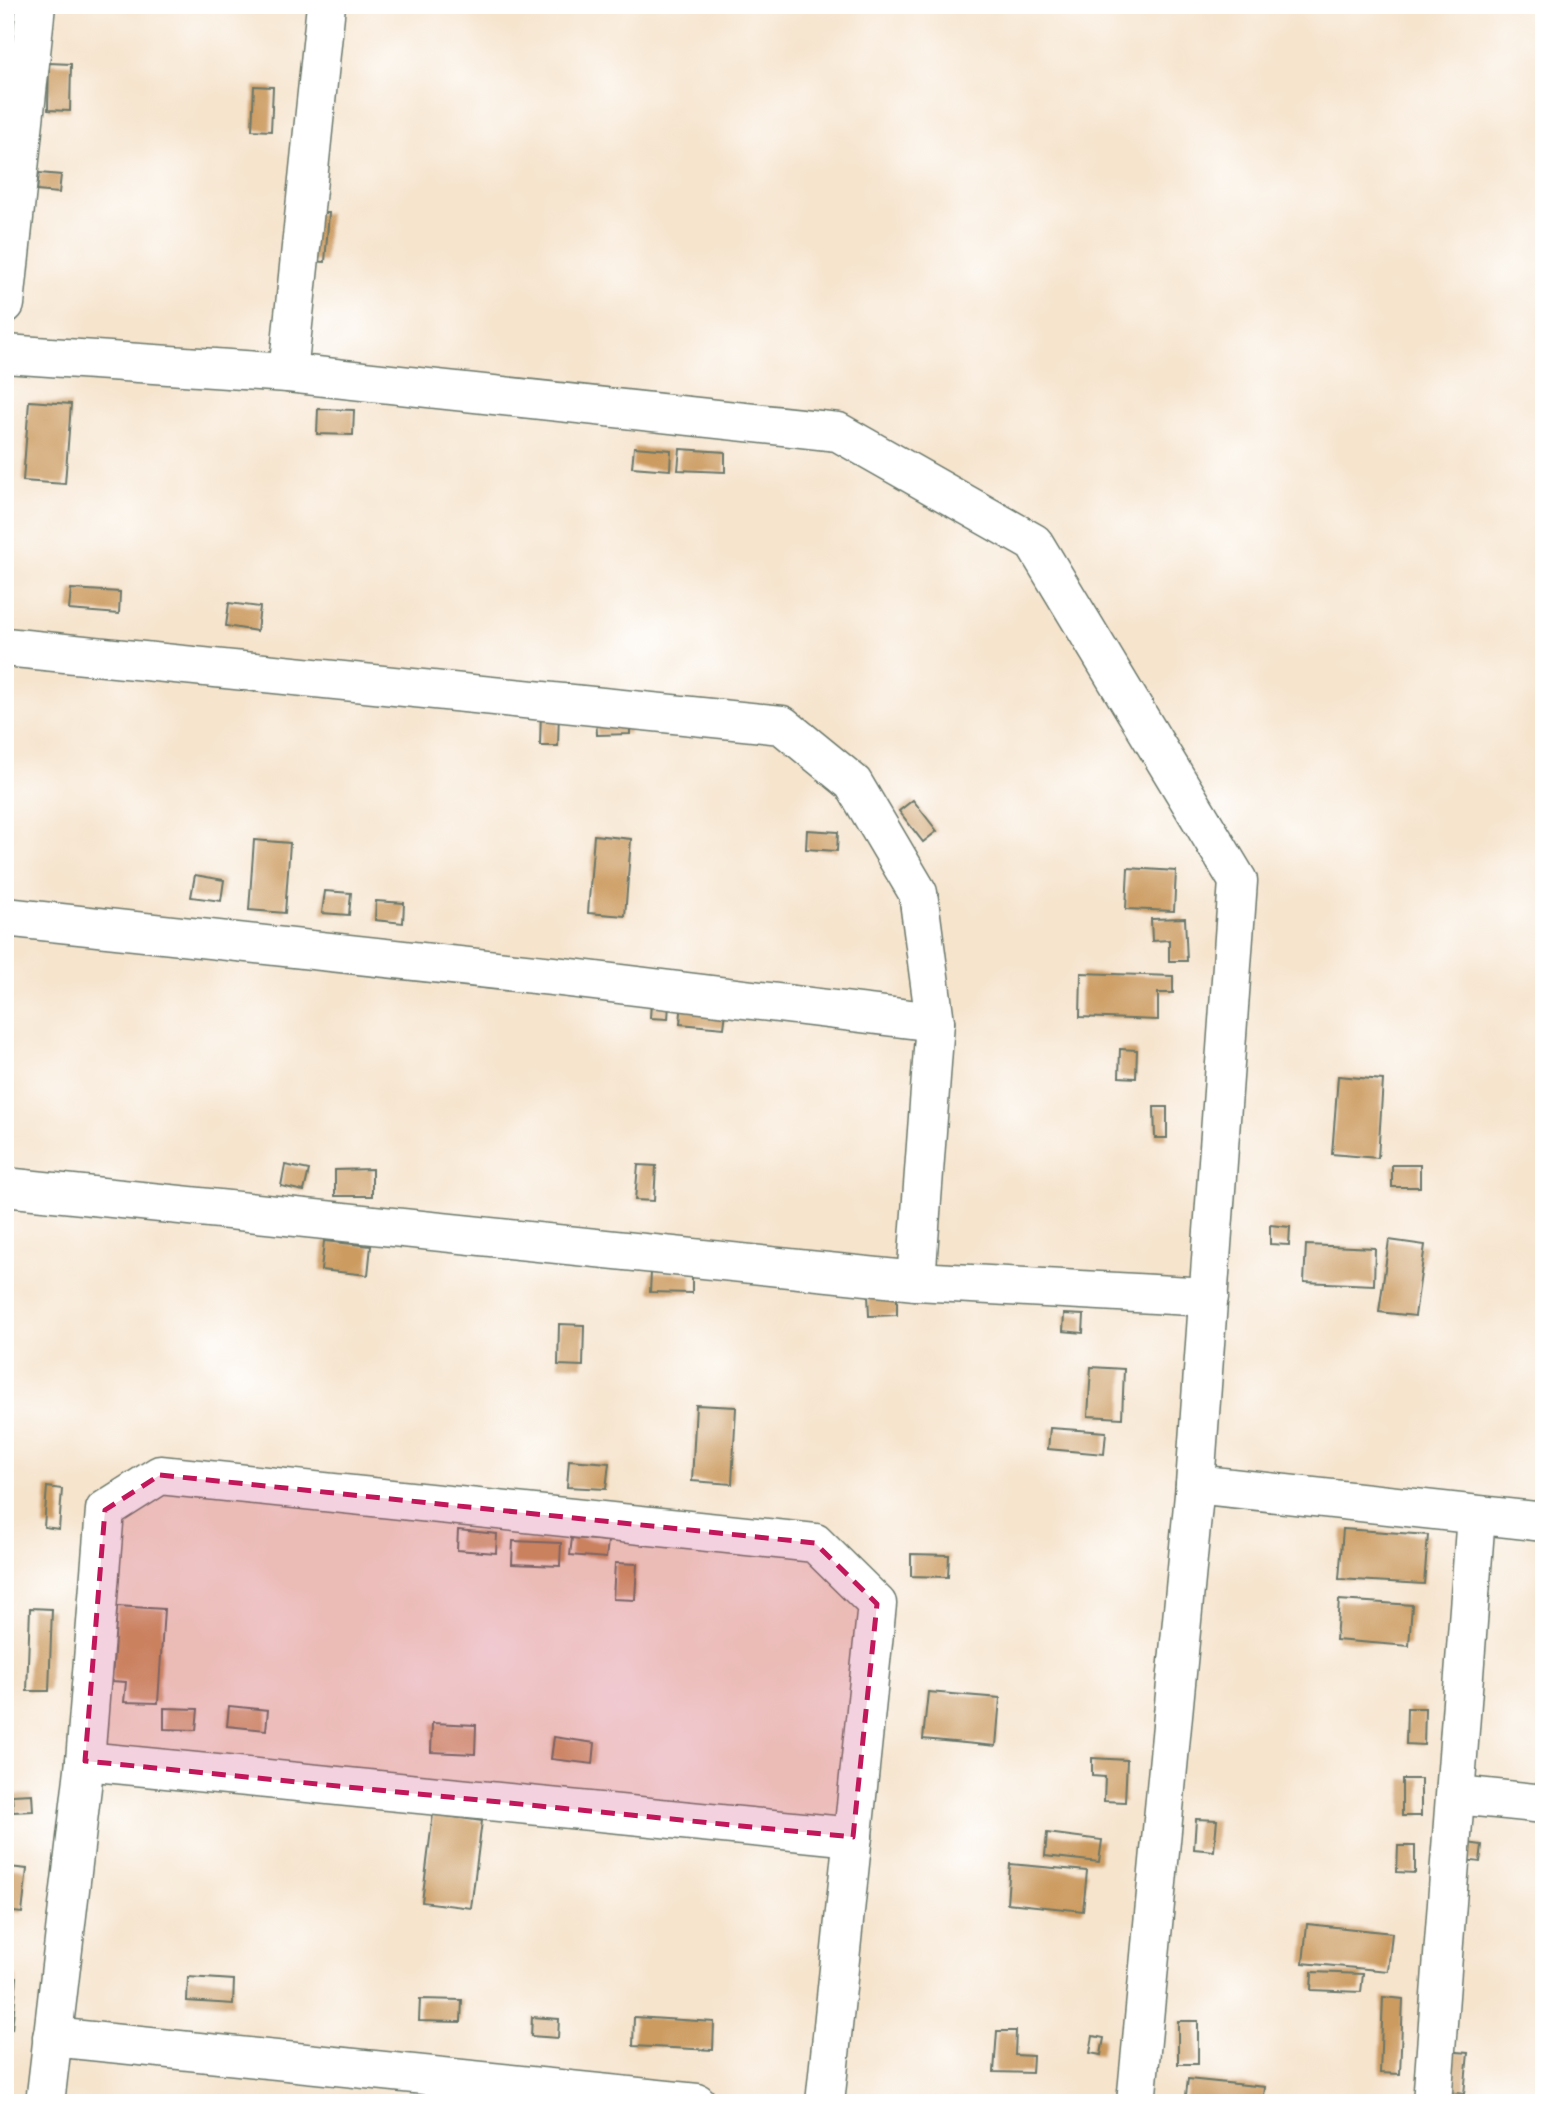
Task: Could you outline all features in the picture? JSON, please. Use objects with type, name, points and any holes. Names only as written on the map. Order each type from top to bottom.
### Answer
[{"type":"street","points":[[5,304],[36,5]]},
{"type":"street","points":[[288,373],[326,5]]},
{"type":"street","points":[[5,354],[288,373],[838,432],[1034,543],[1238,881],[1195,1484],[1136,2103]]},
{"type":"street","points":[[5,648],[782,725],[853,783],[918,893],[934,1022],[916,1281]]},
{"type":"street","points":[[5,917],[521,972],[934,1022]]},
{"type":"street","points":[[5,1187],[916,1281],[1209,1297]]},
{"type":"street","points":[[45,2103],[85,1761],[105,1510],[160,1475],[816,1543],[877,1604],[825,2103]]},
{"type":"street","points":[[1195,1484],[1544,1522]]},
{"type":"street","points":[[1432,2103],[1476,1515]]},
{"type":"street","points":[[85,1761],[853,1837]]},
{"type":"street","points":[[1457,1795],[1544,1804]]},
{"type":"street","points":[[52,2037],[697,2103]]},
{"type":"highlighted area","points":[[160,1475],[815,1543],[877,1604],[853,1837],[85,1761],[105,1510]]},
{"type":"building","points":[[49,63],[71,64],[70,111],[48,110]]},
{"type":"building","points":[[254,86],[273,87],[271,131],[252,130]]},
{"type":"building","points":[[39,173],[61,175],[59,193],[37,191]]},
{"type":"building","points":[[310,213],[329,213],[325,262],[307,261]]},
{"type":"building","points":[[29,401],[71,404],[65,484],[23,481]]},
{"type":"building","points":[[318,409],[354,410],[353,435],[317,434]]},
{"type":"building","points":[[634,447],[671,450],[670,470],[632,467]]},
{"type":"building","points":[[680,449],[725,452],[725,472],[678,470]]},
{"type":"building","points":[[71,589],[120,592],[119,614],[69,610]]},
{"type":"building","points":[[229,603],[260,607],[257,631],[226,626]]},
{"type":"building","points":[[541,710],[559,711],[558,746],[540,746]]},
{"type":"building","points":[[630,714],[630,734],[597,735],[596,715]]},
{"type":"building","points":[[913,800],[937,831],[923,842],[899,811]]},
{"type":"building","points":[[807,830],[838,832],[837,851],[806,849]]},
{"type":"building","points":[[594,835],[631,839],[625,916],[588,913]]},
{"type":"building","points":[[254,840],[290,843],[285,913],[249,910]]},
{"type":"building","points":[[1128,868],[1176,871],[1174,911],[1126,909]]},
{"type":"building","points":[[195,875],[224,880],[221,901],[191,897]]},
{"type":"building","points":[[325,891],[351,893],[349,915],[322,913]]},
{"type":"building","points":[[376,901],[404,903],[403,923],[375,920]]},
{"type":"building","points":[[1185,918],[1187,961],[1169,961],[1169,940],[1152,941],[1151,919]]},
{"type":"building","points":[[1081,973],[1173,976],[1173,993],[1158,993],[1158,1020],[1080,1017]]},
{"type":"building","points":[[682,1000],[727,1004],[724,1028],[680,1024]]},
{"type":"building","points":[[651,1003],[669,1004],[668,1019],[650,1018]]},
{"type":"building","points":[[1120,1049],[1137,1050],[1136,1078],[1119,1077]]},
{"type":"building","points":[[1338,1076],[1383,1080],[1378,1158],[1332,1154]]},
{"type":"building","points":[[1154,1107],[1167,1107],[1167,1138],[1155,1138]]},
{"type":"building","points":[[285,1165],[309,1170],[304,1191],[281,1186]]},
{"type":"building","points":[[638,1165],[656,1166],[654,1201],[635,1200]]},
{"type":"building","points":[[1392,1165],[1420,1165],[1420,1187],[1392,1187]]},
{"type":"building","points":[[372,1169],[372,1196],[335,1196],[335,1170]]},
{"type":"building","points":[[1270,1225],[1290,1227],[1289,1245],[1270,1244]]},
{"type":"building","points":[[1389,1240],[1425,1245],[1415,1316],[1379,1312]]},
{"type":"building","points":[[324,1241],[371,1246],[368,1275],[321,1270]]},
{"type":"building","points":[[1306,1245],[1375,1248],[1374,1285],[1304,1282]]},
{"type":"building","points":[[651,1272],[692,1274],[692,1293],[650,1292]]},
{"type":"building","points":[[868,1295],[897,1295],[897,1315],[869,1316]]},
{"type":"building","points":[[1064,1314],[1084,1315],[1083,1333],[1063,1331]]},
{"type":"building","points":[[559,1324],[584,1325],[583,1366],[558,1365]]},
{"type":"building","points":[[1091,1367],[1124,1369],[1122,1418],[1088,1416]]},
{"type":"building","points":[[696,1405],[736,1407],[732,1484],[692,1481]]},
{"type":"building","points":[[1050,1428],[1106,1432],[1104,1454],[1048,1449]]},
{"type":"building","points":[[569,1460],[609,1463],[606,1489],[567,1487]]},
{"type":"building","points":[[47,1487],[62,1489],[59,1529],[44,1527]]},
{"type":"building","points":[[1343,1529],[1428,1535],[1424,1584],[1339,1579]]},
{"type":"building","points":[[458,1530],[497,1534],[496,1553],[457,1550]]},
{"type":"building","points":[[572,1538],[608,1541],[606,1558],[570,1555]]},
{"type":"building","points":[[513,1541],[561,1543],[560,1566],[512,1564]]},
{"type":"building","points":[[911,1554],[949,1555],[948,1577],[911,1576]]},
{"type":"building","points":[[615,1563],[637,1564],[635,1600],[613,1599]]},
{"type":"building","points":[[1339,1600],[1412,1605],[1409,1646],[1336,1640]]},
{"type":"building","points":[[117,1606],[164,1609],[158,1703],[124,1702],[126,1682],[112,1681]]},
{"type":"building","points":[[30,1608],[52,1609],[49,1691],[27,1691]]},
{"type":"building","points":[[928,1692],[1000,1698],[996,1746],[923,1739]]},
{"type":"building","points":[[229,1706],[268,1710],[266,1730],[227,1726]]},
{"type":"building","points":[[164,1708],[198,1709],[196,1730],[164,1729]]},
{"type":"building","points":[[1407,1708],[1425,1708],[1424,1745],[1406,1744]]},
{"type":"building","points":[[432,1723],[476,1725],[475,1754],[431,1752]]},
{"type":"building","points":[[554,1737],[595,1743],[593,1764],[551,1759]]},
{"type":"building","points":[[1092,1758],[1127,1760],[1125,1802],[1104,1801],[1105,1777],[1092,1776]]},
{"type":"building","points":[[1402,1779],[1421,1779],[1421,1816],[1402,1816]]},
{"type":"building","points":[[32,1794],[33,1811],[13,1812],[12,1795]]},
{"type":"building","points":[[433,1814],[482,1821],[471,1908],[422,1902]]},
{"type":"building","points":[[1196,1819],[1217,1820],[1214,1851],[1194,1849]]},
{"type":"building","points":[[1047,1833],[1102,1840],[1099,1862],[1045,1856]]},
{"type":"building","points":[[1467,1843],[1482,1845],[1480,1862],[1464,1860]]},
{"type":"building","points":[[1398,1846],[1415,1846],[1415,1873],[1397,1872]]},
{"type":"building","points":[[1010,1864],[1087,1871],[1083,1911],[1007,1903]]},
{"type":"building","points":[[9,1867],[27,1869],[22,1913],[5,1911]]},
{"type":"building","points":[[1307,1924],[1392,1933],[1388,1971],[1303,1963]]},
{"type":"building","points":[[1312,1972],[1363,1974],[1361,1992],[1311,1990]]},
{"type":"building","points":[[5,1976],[17,1977],[12,2029],[5,2028]]},
{"type":"building","points":[[188,1977],[234,1980],[233,2004],[187,2001]]},
{"type":"building","points":[[1383,1997],[1403,1999],[1400,2074],[1380,2073]]},
{"type":"building","points":[[420,1999],[462,2000],[461,2022],[419,2021]]},
{"type":"building","points":[[532,2017],[559,2019],[558,2038],[531,2036]]},
{"type":"building","points":[[634,2017],[714,2022],[713,2050],[633,2046]]},
{"type":"building","points":[[1178,2021],[1198,2021],[1198,2064],[1178,2064]]},
{"type":"building","points":[[997,2031],[1016,2031],[1015,2055],[1033,2056],[1032,2073],[994,2072]]},
{"type":"building","points":[[1093,2036],[1104,2038],[1101,2055],[1090,2053]]},
{"type":"building","points":[[1444,2051],[1468,2053],[1464,2094],[1440,2091]]},
{"type":"building","points":[[1188,2079],[1265,2087],[1263,2103],[1185,2103]]},
{"type":"building","points":[[1440,2096],[1460,2097],[1460,2103],[1440,2103]]}]
